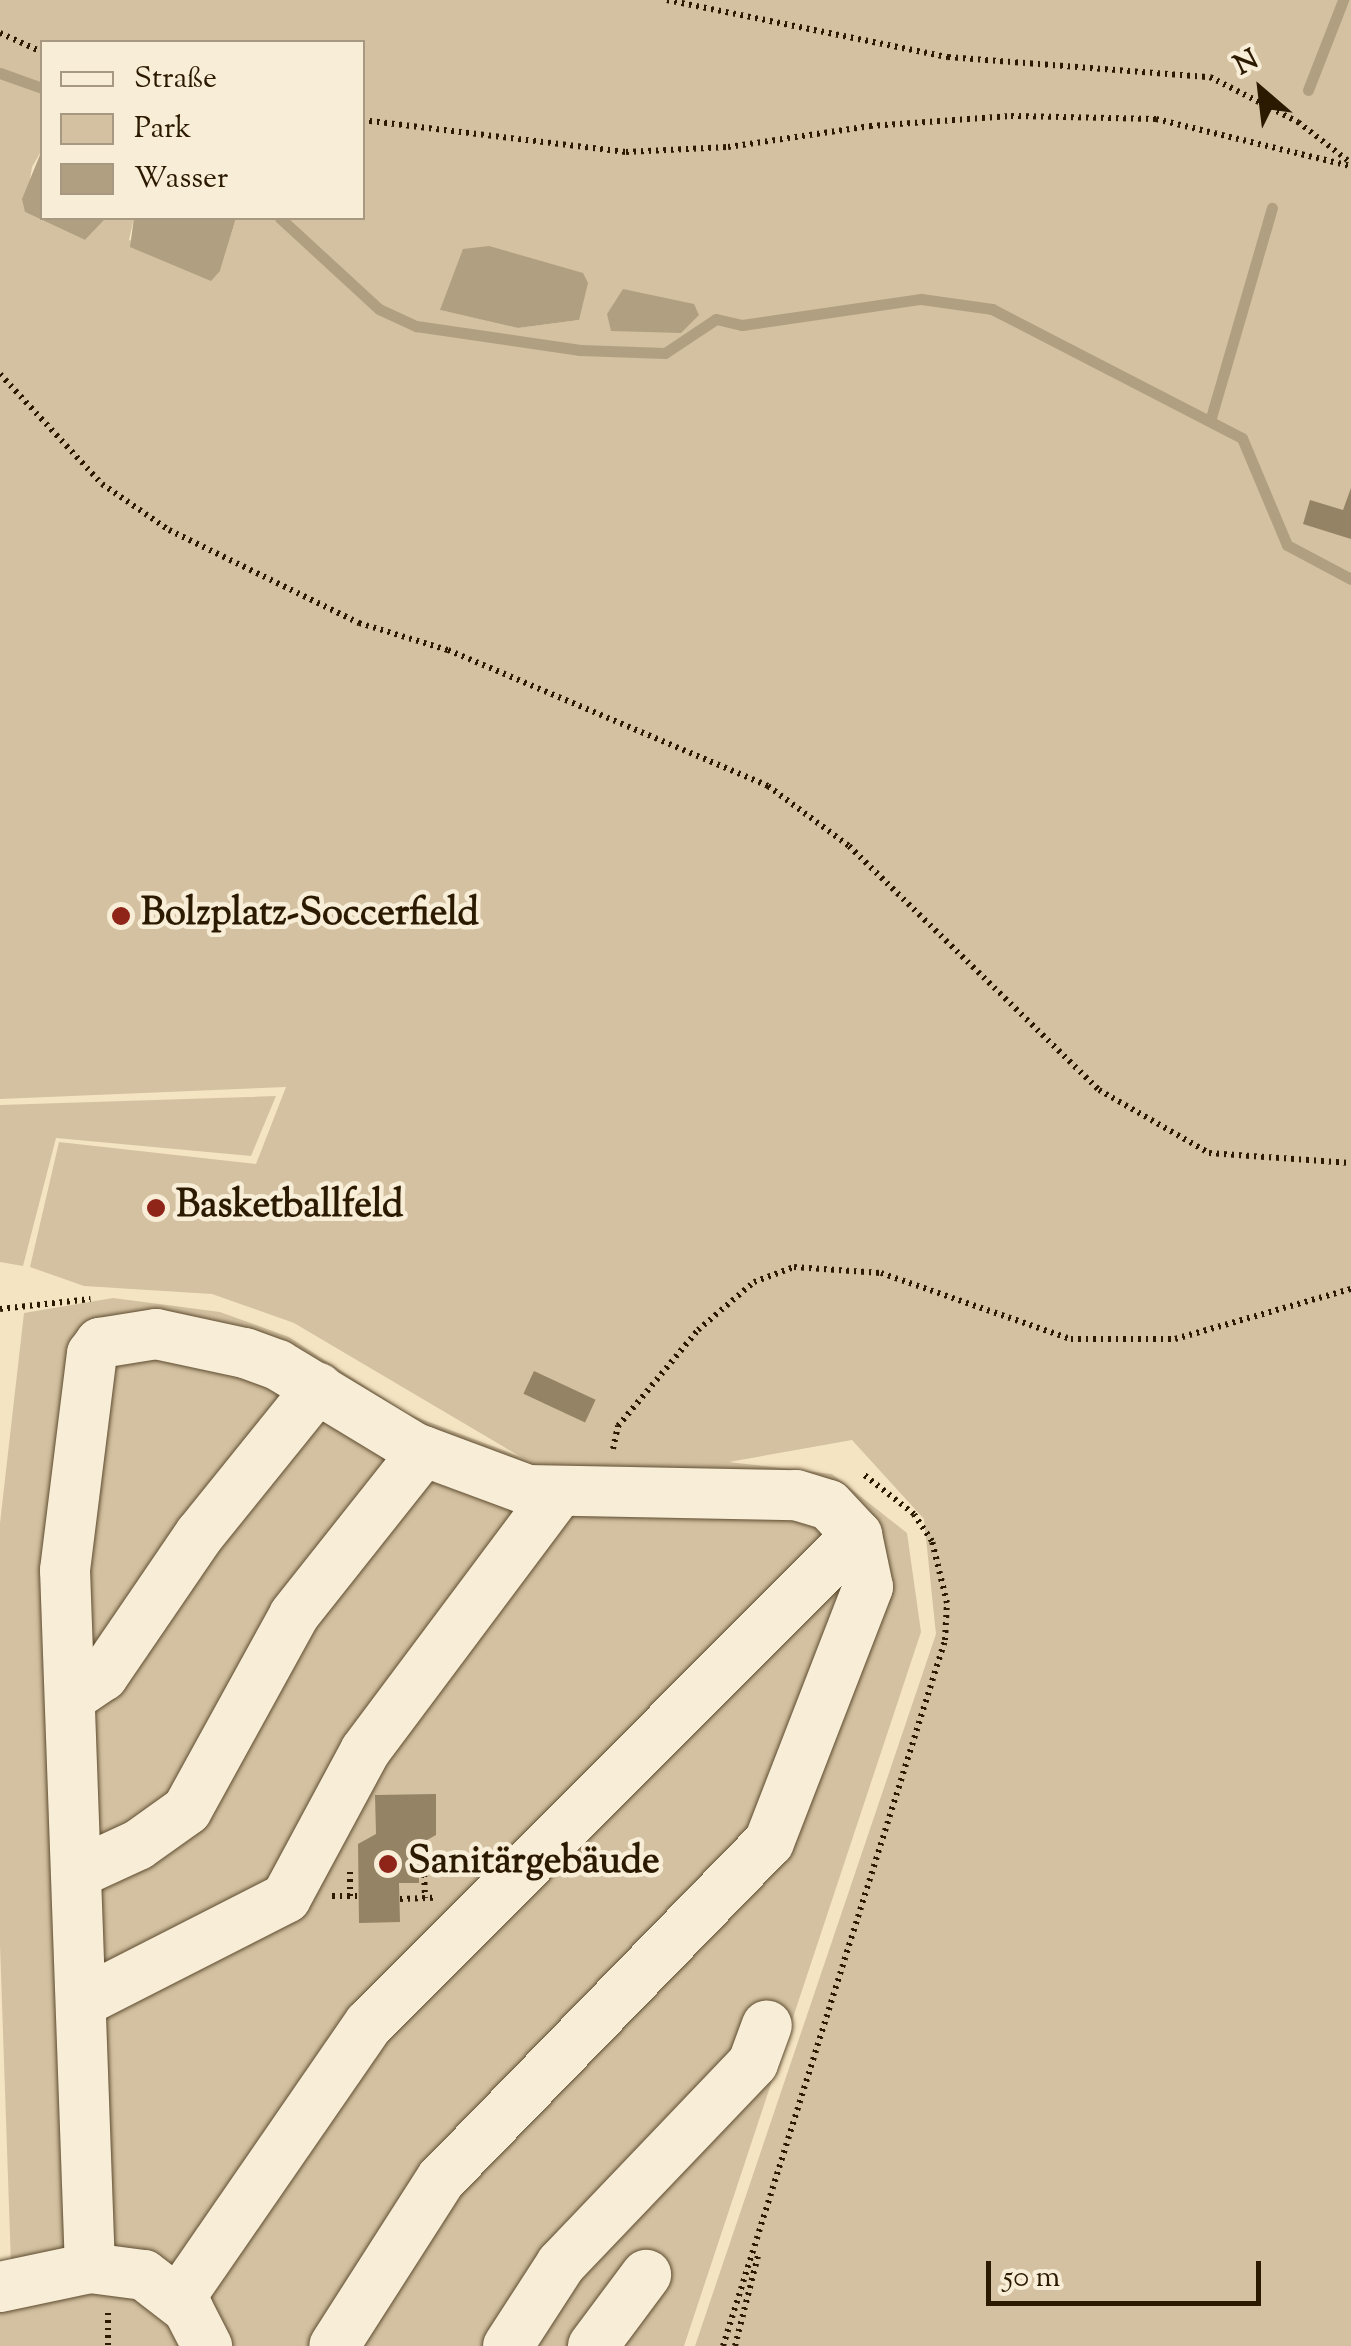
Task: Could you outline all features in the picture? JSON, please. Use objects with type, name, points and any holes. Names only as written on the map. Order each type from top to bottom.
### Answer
[{"type":"lane","points":[[75,2244],[82,2002],[65,1570],[92,1354],[100,1343],[133,1334],[182,1338],[262,1359],[424,1451],[491,1479],[559,1492],[796,1495],[829,1505],[857,1535],[868,1588],[769,1842],[441,2179],[334,2346]]},
{"type":"lane","points":[[70,1698],[103,1676],[200,1534],[318,1388]]},
{"type":"lane","points":[[77,1873],[138,1846],[188,1810],[294,1616],[424,1451]]},
{"type":"lane","points":[[82,2002],[286,1898],[366,1752],[559,1492]]},
{"type":"lane","points":[[179,2300],[369,2024],[857,1535]]},
{"type":"lane","points":[[508,2346],[561,2264],[753,2063],[767,2025]]},
{"type":"lane","points":[[75,2244],[144,2275],[179,2300],[207,2346]]},
{"type":"lane","points":[[0,2286],[75,2244]]},
{"type":"lane","points":[[592,2346],[646,2274]]},
{"type":"path","points":[[667,0],[948,57],[1210,77],[1298,122],[1351,165]]},
{"type":"path","points":[[0,33],[40,51]]},
{"type":"path","points":[[365,120],[626,152],[728,147],[870,126],[1011,116],[1156,118],[1351,165]]},
{"type":"path","points":[[0,374],[102,484],[169,530],[360,623],[448,650],[768,786],[849,846],[1099,1090],[1209,1152],[1351,1163]]},
{"type":"path","points":[[613,1450],[618,1426],[698,1330],[754,1282],[794,1268],[882,1273],[1070,1339],[1175,1339],[1351,1289]]},
{"type":"path","points":[[0,1310],[11,1311]]},
{"type":"path","points":[[723,2346],[770,2207],[945,1640]]},
{"type":"path","points":[[423,1844],[425,1898]]},
{"type":"path","points":[[735,2346],[770,2207]]},
{"type":"green space","points":[[0,0],[1351,0],[1351,2346],[695,2346],[936,1634],[924,1519],[852,1440],[729,1462],[832,1474],[907,1533],[921,1632],[684,2346],[0,2346],[0,2266],[11,2265],[0,1945],[0,1523],[24,1313],[113,1298],[220,1312],[289,1337],[408,1414],[521,1457],[294,1323],[212,1294],[84,1286],[30,1267],[59,1142],[256,1164],[286,1087],[0,1099]],"holes":[[[440,310],[579,320],[518,328]]]},
{"type":"green space","points":[[276,1096],[251,1156],[56,1138],[23,1266],[0,1262],[0,1105]]},
{"type":"water","points":[[40,155],[40,219],[25,212],[22,199]]},
{"type":"water","points":[[42,220],[104,220],[85,240]]},
{"type":"water","points":[[134,220],[235,220],[220,271],[211,281],[130,247]]},
{"type":"water","points":[[489,246],[583,273],[588,283],[579,320],[518,328],[440,310],[463,249]]},
{"type":"water","points":[[623,289],[694,304],[699,315],[681,333],[611,331],[607,314]]},
{"type":"building","points":[[1351,488],[1351,539],[1303,524],[1310,500],[1343,510]]},
{"type":"building","points":[[534,1371],[596,1400],[585,1422],[523,1394]]},
{"type":"building","name":"Sanitärgebäude","points":[[436,1794],[436,1835],[418,1845],[419,1883],[399,1883],[400,1922],[359,1923],[358,1844],[376,1834],[375,1795]]},
{"type":"waterway","points":[[1308,90],[1343,0]]},
{"type":"waterway","points":[[0,73],[40,87]]},
{"type":"waterway","points":[[1210,421],[1272,208]]},
{"type":"waterway","points":[[282,220],[379,309],[416,326],[580,350],[665,353],[716,319],[742,325],[921,299],[992,309],[1242,438],[1287,545],[1351,579]]},
{"type":"place","name":"Bolzplatz-Soccerfield","points":[[121,916]]},
{"type":"place","name":"Basketballfeld","points":[[156,1208]]},
{"type":"place","name":"Sanitärgebäude","points":[[388,1864]]}]
